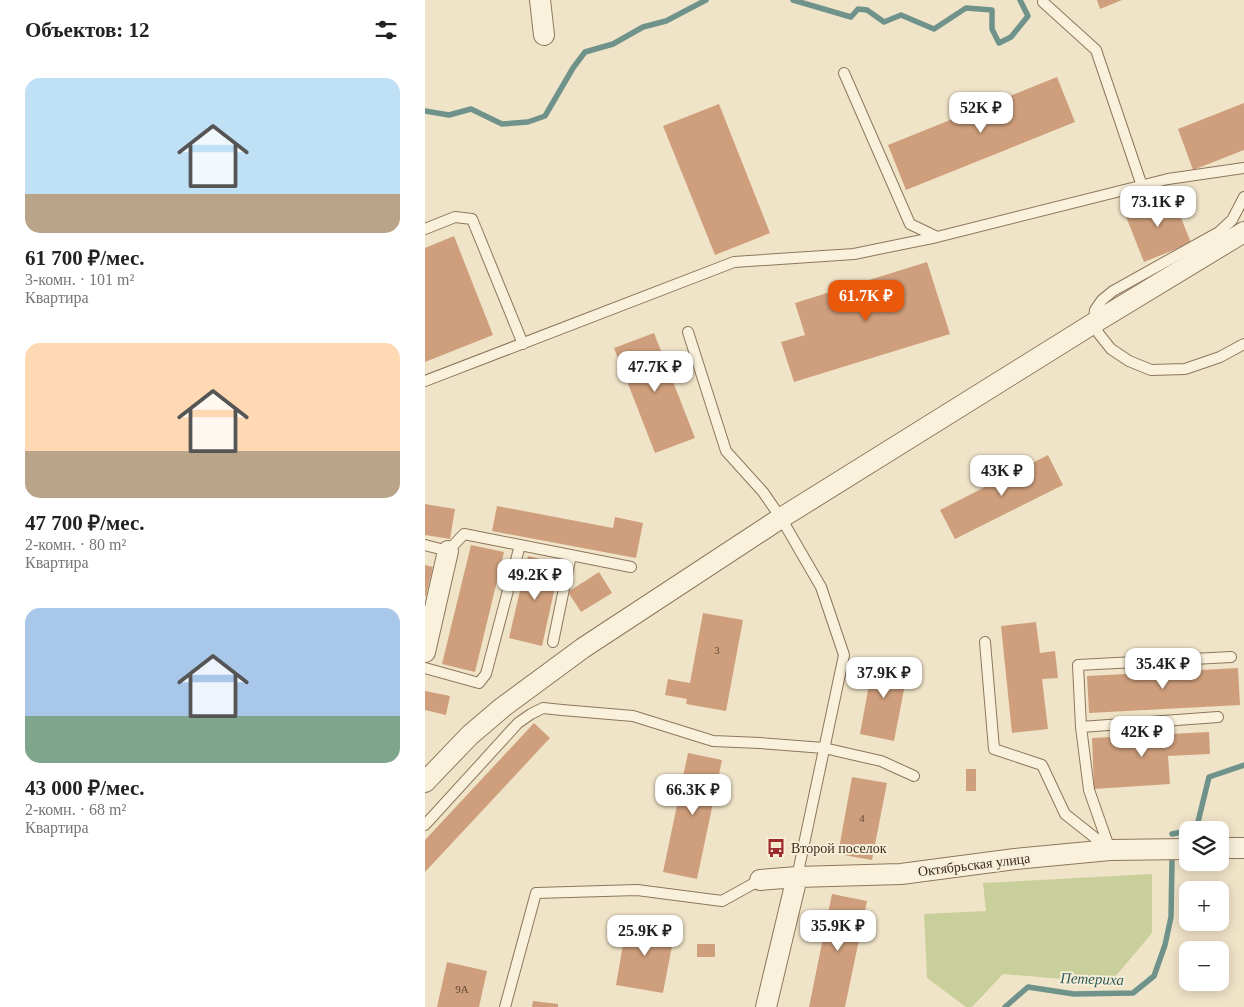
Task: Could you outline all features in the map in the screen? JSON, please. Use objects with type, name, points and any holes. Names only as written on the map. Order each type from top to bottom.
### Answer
[{"type":"street","points":[[540,0],[544,35]]},
{"type":"street","points":[[425,782],[470,734],[583,648],[781,518],[1244,232]]},
{"type":"street","points":[[425,652],[448,551]]},
{"type":"street","points":[[1229,848],[1244,848]]},
{"type":"street","name":"Октябрьская улица","points":[[760,880],[901,874],[1110,850],[1179,849]]},
{"type":"street","points":[[767,1007],[797,877]]},
{"type":"lane","points":[[1043,2],[1096,50],[1142,186]]},
{"type":"lane","points":[[844,73],[910,224],[937,237]]},
{"type":"lane","points":[[425,381],[734,262],[854,254],[937,237],[1168,179],[1244,168]]},
{"type":"lane","points":[[1244,197],[1231,220],[1219,232],[1113,291],[1102,300],[1095,310],[1094,323],[1099,334],[1111,349],[1129,361],[1151,370],[1185,370],[1220,357],[1244,344]]},
{"type":"lane","points":[[425,229],[455,217],[472,220],[523,344]]},
{"type":"lane","points":[[688,332],[726,451],[763,492],[781,518],[821,587],[844,655],[797,877]]},
{"type":"lane","points":[[425,545],[448,551],[464,534],[631,567]]},
{"type":"lane","points":[[425,668],[479,683],[486,674],[520,545]]},
{"type":"lane","points":[[553,642],[571,555]]},
{"type":"lane","points":[[985,642],[994,749],[1042,765],[1065,814],[1110,850]]},
{"type":"lane","points":[[1110,850],[1089,790],[1081,727],[1078,665],[1231,657]]},
{"type":"lane","points":[[425,825],[518,723],[543,708],[633,716],[713,741],[824,748],[881,761],[914,776]]},
{"type":"lane","points":[[1081,727],[1218,717]]},
{"type":"lane","points":[[505,1007],[536,893],[637,890],[722,901],[760,880]]},
{"type":"green space","points":[[1152,874],[1152,933],[1110,983],[1003,974],[972,1007],[966,1007],[927,978],[924,914],[986,911],[983,883]]},
{"type":"building","points":[[1097,0],[1122,0],[1100,9]]},
{"type":"building","points":[[1057,77],[1075,122],[906,190],[888,145]]},
{"type":"building","points":[[1244,103],[1244,150],[1193,170],[1178,129]]},
{"type":"building","points":[[719,104],[770,233],[715,255],[663,126]]},
{"type":"building","points":[[1172,195],[1191,243],[1144,262],[1125,214]]},
{"type":"building","points":[[454,236],[493,335],[425,362],[425,248]]},
{"type":"building","points":[[927,262],[950,334],[794,382],[781,342],[805,335],[795,303]]},
{"type":"building","points":[[654,333],[695,438],[655,453],[614,348]]},
{"type":"building","points":[[1048,455],[1063,485],[955,539],[940,510]]},
{"type":"building","points":[[425,504],[455,509],[450,539],[425,535]]},
{"type":"building","points":[[497,506],[613,528],[615,517],[643,523],[636,558],[492,531]]},
{"type":"building","points":[[471,545],[504,552],[475,672],[442,664]]},
{"type":"building","points":[[528,556],[560,564],[542,646],[509,638]]},
{"type":"building","points":[[425,565],[433,567],[426,596],[425,596]]},
{"type":"building","points":[[599,572],[612,593],[581,612],[568,592]]},
{"type":"building","points":[[703,613],[743,620],[726,711],[686,704],[687,699],[665,695],[668,679],[690,683]]},
{"type":"building","points":[[1036,622],[1040,653],[1055,651],[1058,678],[1042,679],[1048,729],[1012,733],[1001,626]]},
{"type":"building","points":[[874,657],[909,664],[894,741],[860,734]]},
{"type":"building","points":[[1238,668],[1240,705],[1089,713],[1087,676]]},
{"type":"building","points":[[425,691],[450,696],[446,715],[425,710]]},
{"type":"building","points":[[534,723],[550,738],[425,872],[425,840]]},
{"type":"building","points":[[1209,732],[1210,754],[1168,756],[1170,784],[1094,789],[1092,738]]},
{"type":"building","points":[[688,753],[722,760],[697,879],[663,872]]},
{"type":"building","points":[[966,769],[976,769],[976,791],[966,791]]},
{"type":"building","points":[[852,777],[887,783],[872,860],[838,854]]},
{"type":"building","points":[[832,894],[867,901],[845,1007],[809,1007]]},
{"type":"building","points":[[627,921],[675,930],[663,993],[616,985]]},
{"type":"building","points":[[697,944],[715,944],[715,957],[697,957]]},
{"type":"building","points":[[447,962],[487,971],[479,1007],[437,1007]]},
{"type":"building","points":[[533,1001],[558,1004],[558,1007],[532,1007]]},
{"type":"waterway","points":[[425,111],[449,115],[471,109],[502,124],[528,122],[545,116],[573,68],[585,52],[613,44],[643,27],[666,21],[706,0]]},
{"type":"waterway","points":[[793,0],[851,17],[858,9],[867,10],[884,22],[901,15],[934,29],[966,8],[992,10],[992,29],[999,43],[1011,37],[1028,16],[1020,0]]},
{"type":"waterway","name":"Петериха","points":[[1198,821],[1209,777],[1244,765]]},
{"type":"waterway","name":"Петериха","points":[[1172,834],[1179,833]]},
{"type":"waterway","name":"Петериха","points":[[1005,1007],[1028,987],[1074,994],[1133,993],[1154,976],[1165,945],[1171,917],[1172,861]]},
{"type":"place","name":"Второй поселок","points":[[776,848]]}]
